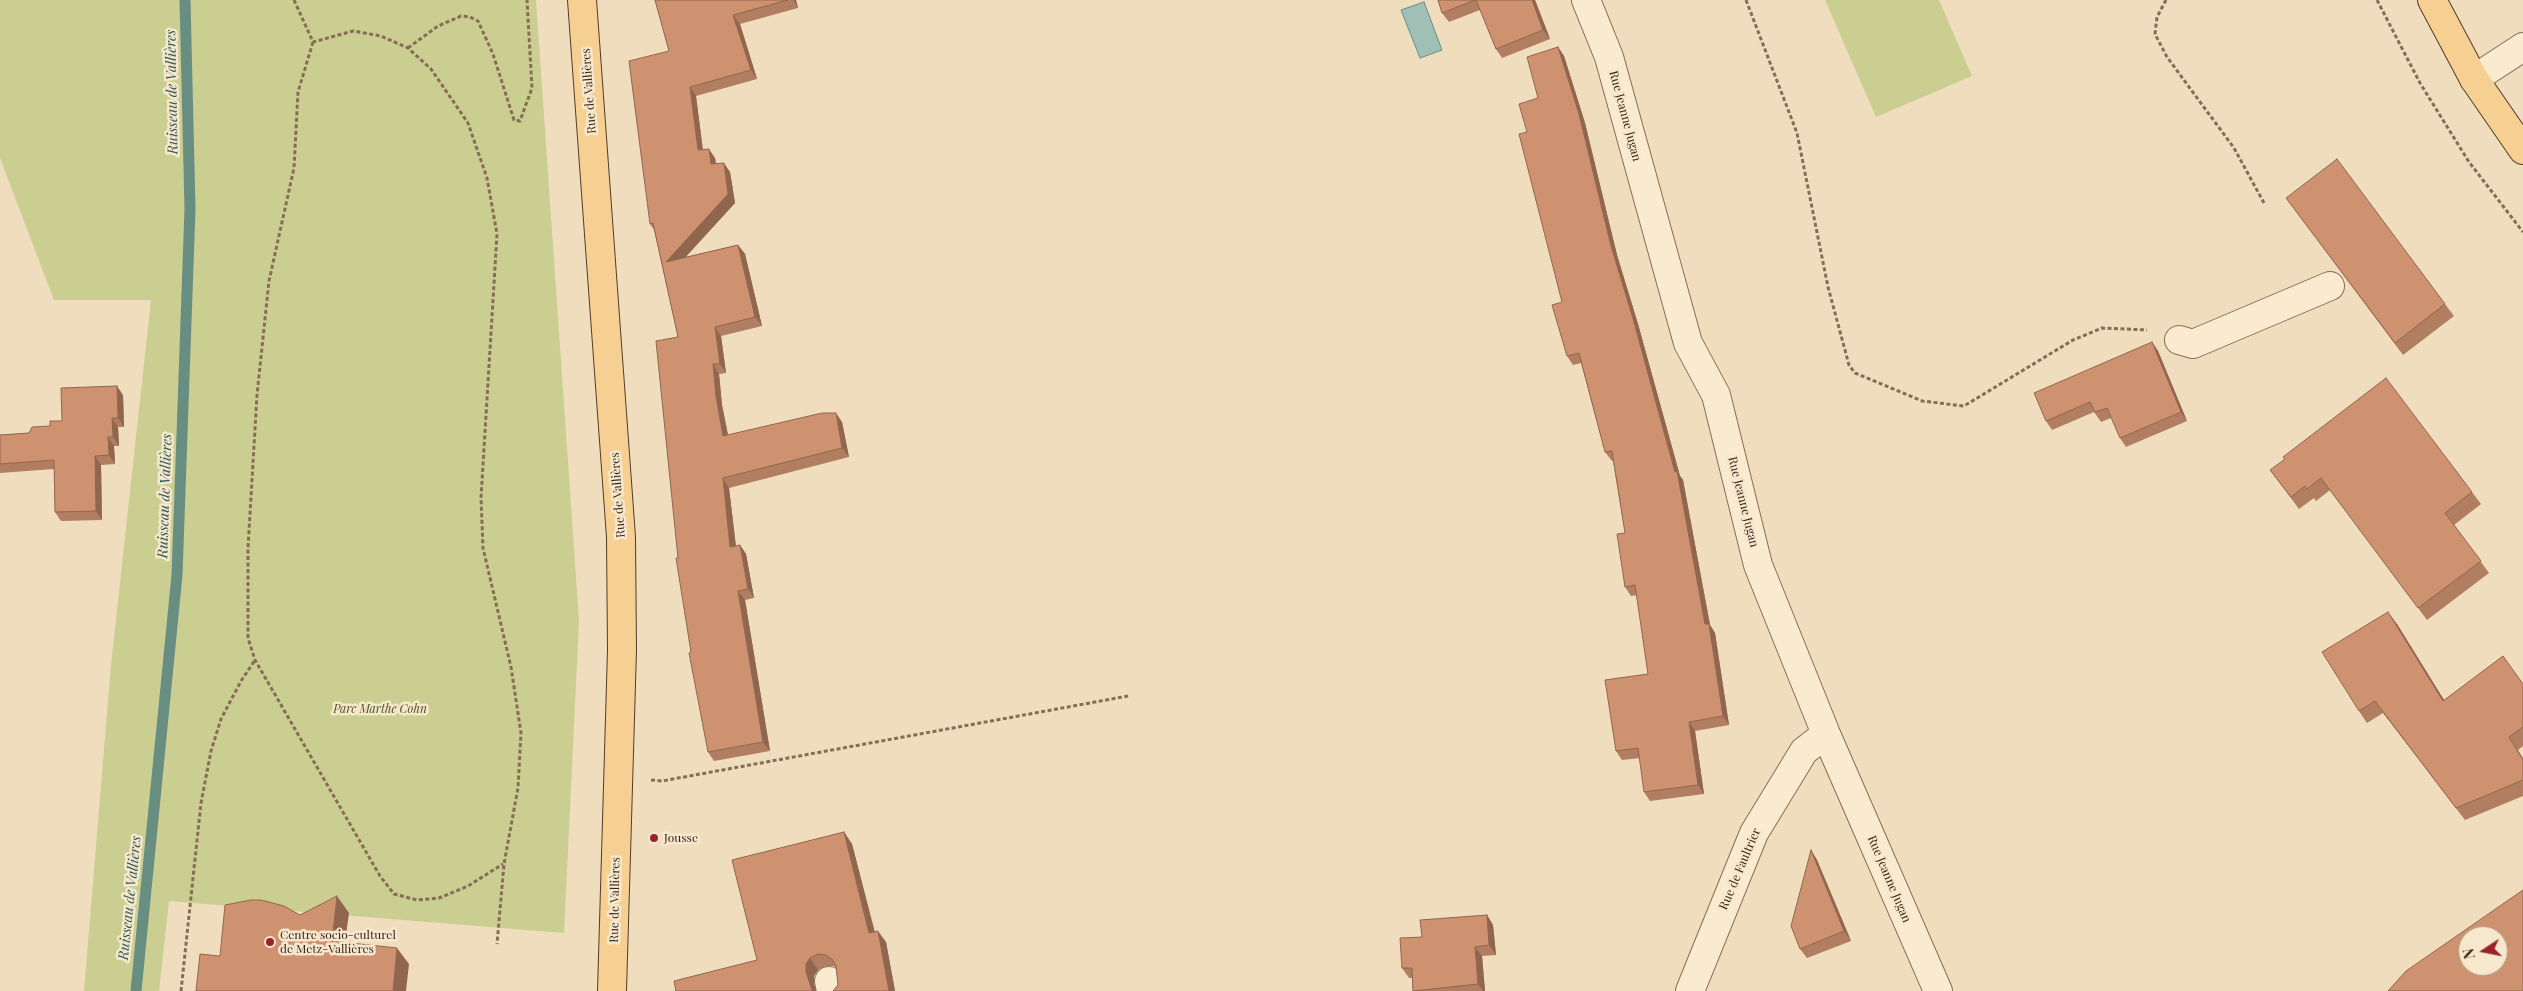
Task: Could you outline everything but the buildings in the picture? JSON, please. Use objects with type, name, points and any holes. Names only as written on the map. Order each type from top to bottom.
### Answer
[{"type":"main road","name":"Rue de Vallières","points":[[582,0],[621,537],[622,650],[612,991]]},
{"type":"main road","points":[[2432,0],[2474,79],[2523,150]]},
{"type":"street","name":"Rue Jeanne Jugan","points":[[1586,0],[1609,57],[1688,343],[1716,395],[1758,565],[1826,734],[1938,991]]},
{"type":"street","points":[[2474,79],[2523,47]]},
{"type":"street","points":[[2179,340],[2193,344],[2330,286]]},
{"type":"street","name":"Rue de Faultrier","points":[[1690,991],[1754,833],[1804,751],[1826,734]]},
{"type":"path","points":[[294,0],[313,42],[298,92],[294,168],[269,281],[257,395],[248,548],[248,638],[255,660],[380,876],[394,894],[417,900],[439,898],[468,886],[504,864]]},
{"type":"path","points":[[408,48],[438,26],[461,16],[470,17],[478,22],[494,54],[514,120],[520,121],[532,88],[527,0]]},
{"type":"path","points":[[1746,0],[1797,133],[1828,288],[1849,365],[1855,373],[1922,401],[1964,406],[1972,404],[2073,340],[2102,328],[2144,329],[2179,340]]},
{"type":"path","points":[[2166,0],[2157,18],[2155,34],[2167,57],[2234,148],[2264,203]]},
{"type":"path","points":[[2377,0],[2430,99],[2469,162],[2523,232]]},
{"type":"path","points":[[313,42],[352,31],[381,36],[408,48],[431,69],[468,123],[487,178],[498,234],[481,498],[483,548],[511,667],[521,733],[518,788],[504,864],[497,944]]},
{"type":"path","points":[[181,991],[201,803],[211,750],[221,719],[241,681],[255,660]]},
{"type":"path","points":[[618,778],[662,781],[1128,696]]},
{"type":"green space","name":"Parc Marthe Cohn","points":[[0,0],[536,0],[579,621],[564,933],[169,901],[159,991],[84,991],[111,665],[151,300],[54,300],[0,158]]},
{"type":"green space","points":[[1825,0],[1939,0],[1972,76],[1876,117]]},
{"type":"water","points":[[1424,2],[1442,50],[1420,58],[1401,10]]},
{"type":"waterway","name":"Ruisseau de Vallières","points":[[136,991],[177,575],[190,209],[185,0]]},
{"type":"place","name":"Jousse","points":[[654,838]]},
{"type":"place","name":"Centre socio-culturel de Metz-Vallières","points":[[270,942]]}]
